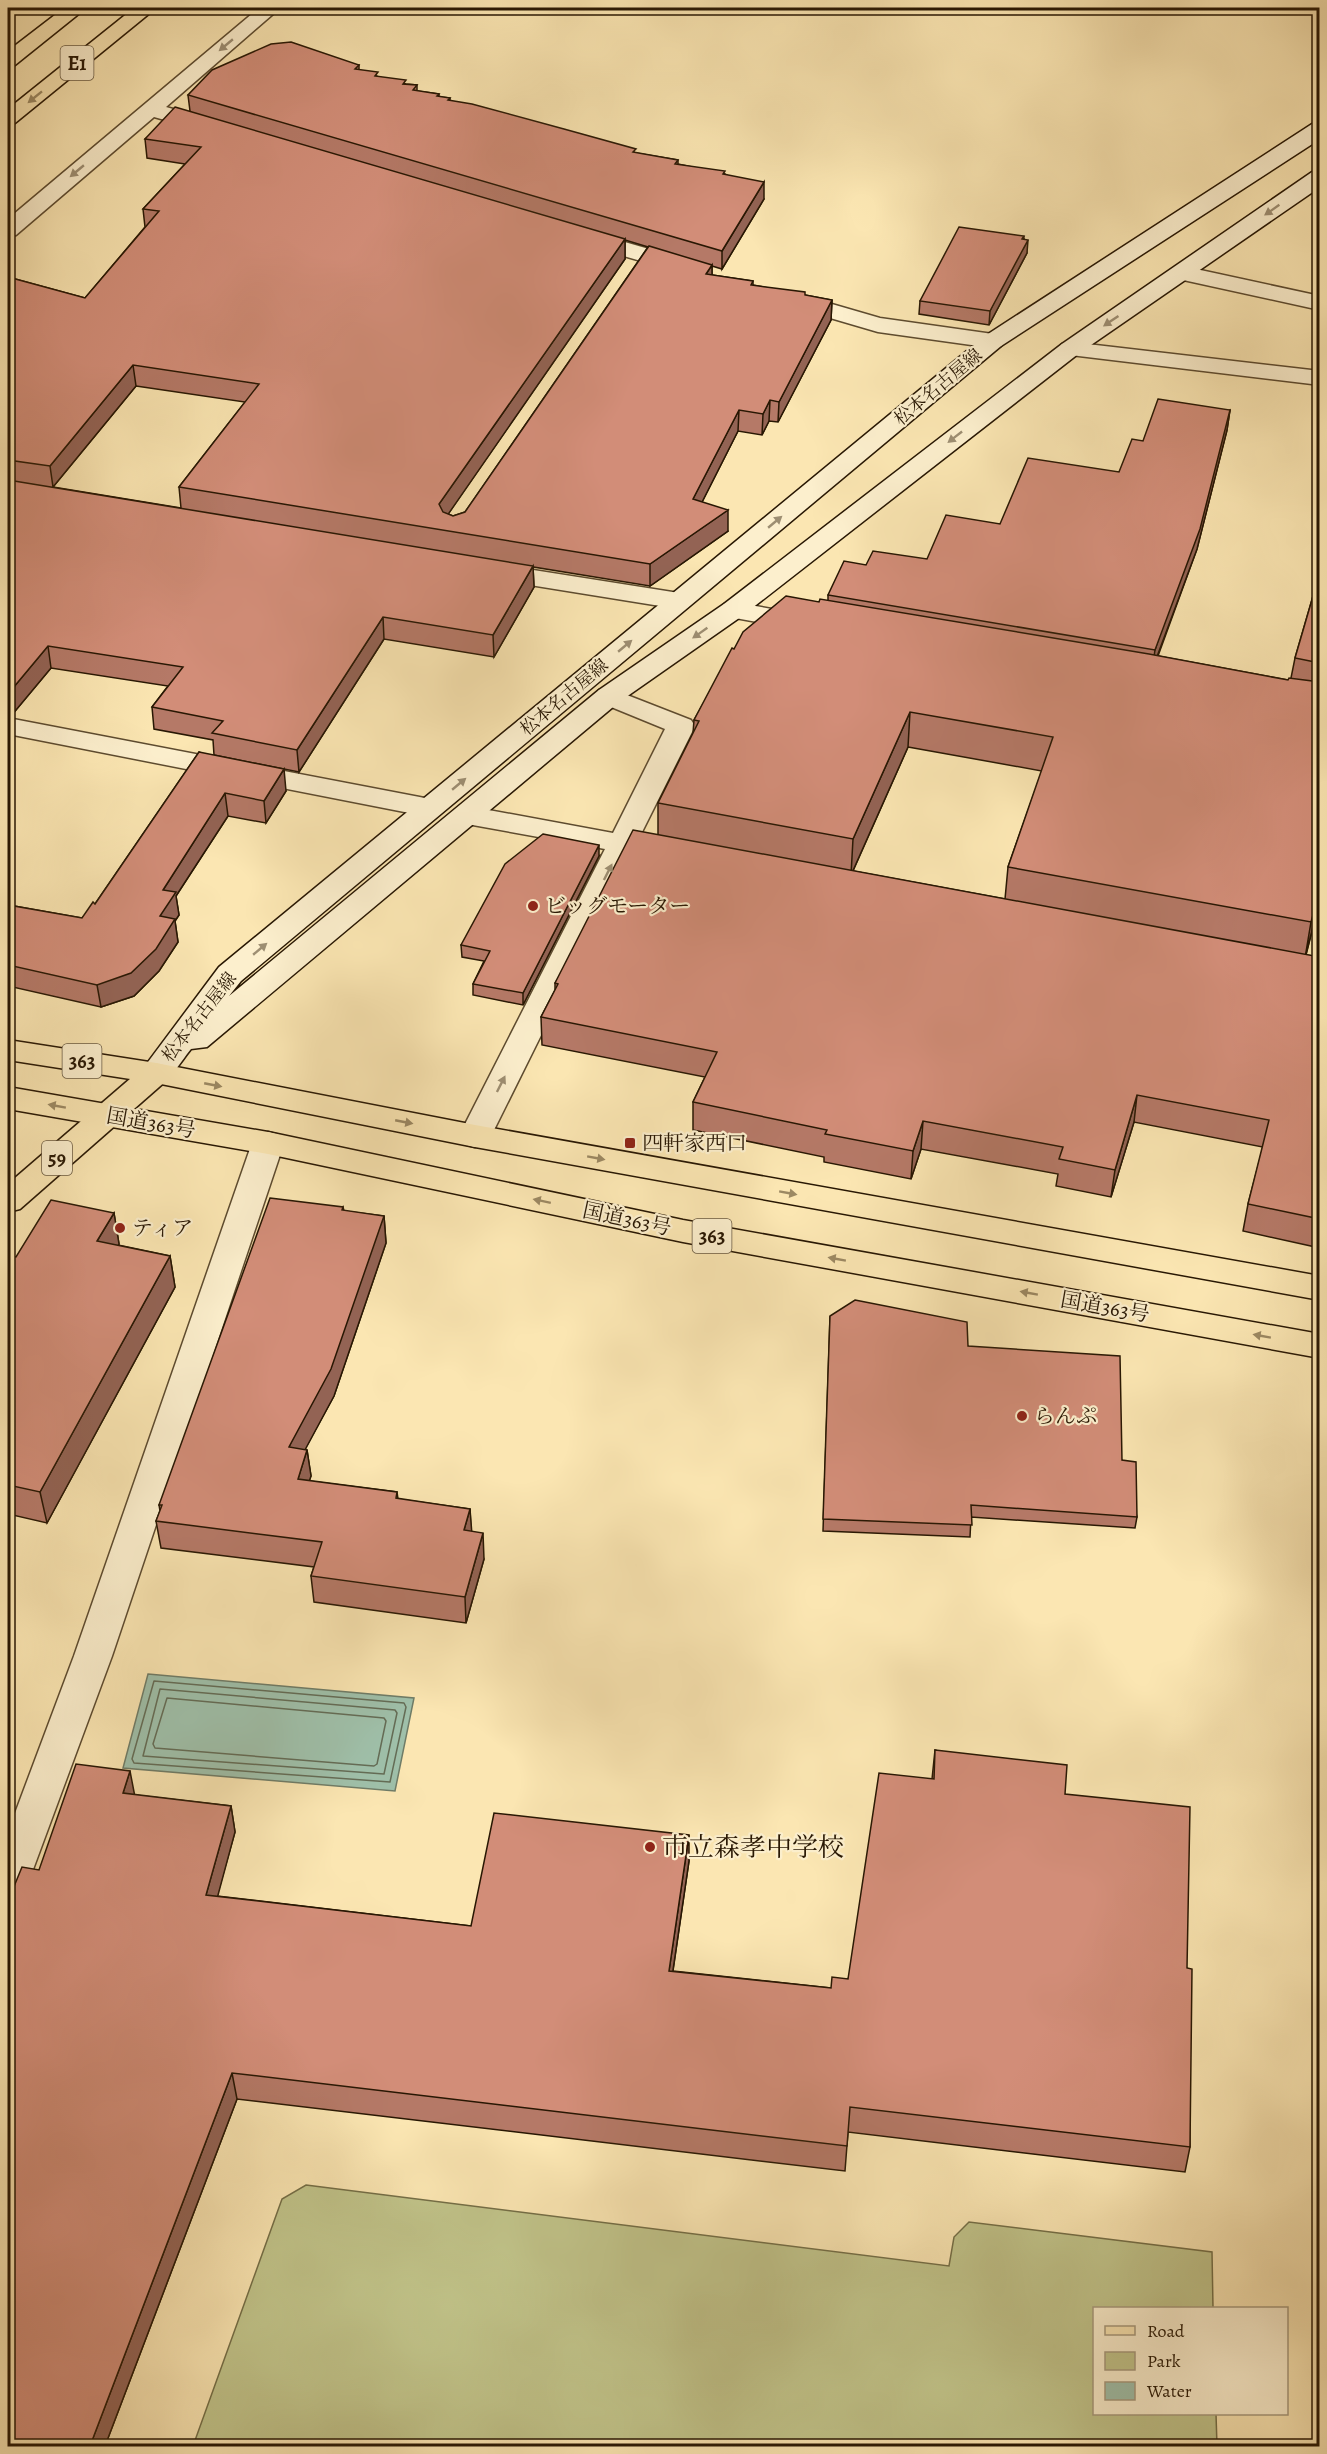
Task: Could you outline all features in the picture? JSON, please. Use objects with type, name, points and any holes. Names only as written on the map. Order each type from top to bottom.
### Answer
[{"type":"main road","name":"E1","points":[[8,61],[76,8]]},
{"type":"main road","name":"E1","points":[[8,119],[146,8]]},
{"type":"main road","points":[[8,230],[270,8]]},
{"type":"main road","points":[[150,109],[230,133]]},
{"type":"main road","name":"松本名古屋線","points":[[156,1073],[230,974],[993,341],[1320,129]]},
{"type":"main road","name":"松本名古屋線","points":[[156,1073],[609,696],[733,610],[1070,349],[1320,177]]},
{"type":"main road","points":[[567,232],[637,264],[710,275]]},
{"type":"main road","points":[[1182,273],[1320,303]]},
{"type":"main road","points":[[766,291],[878,325],[993,341]]},
{"type":"main road","points":[[1070,349],[1320,378]]},
{"type":"main road","points":[[468,568],[679,601]]},
{"type":"main road","points":[[733,610],[827,626]]},
{"type":"main road","points":[[475,1136],[681,726],[609,696]]},
{"type":"main road","points":[[8,726],[430,808]]},
{"type":"main road","points":[[467,815],[692,856]]},
{"type":"main road","name":"363","points":[[8,1050],[156,1073],[475,1136],[1320,1288]]},
{"type":"main road","name":"59","points":[[8,1201],[156,1073]]},
{"type":"main road","name":"国道363号","points":[[8,1098],[268,1143],[683,1231],[1320,1346]]},
{"type":"main road","points":[[8,1883],[93,1656],[268,1143]]},
{"type":"green space","points":[[306,2185],[949,2266],[954,2237],[969,2222],[1212,2252],[1213,2307],[1093,2307],[1093,2415],[1216,2415],[1217,2446],[193,2446],[282,2199]]},
{"type":"water","points":[[148,1674],[414,1698],[395,1791],[123,1768]]},
{"type":"building","points":[[291,42],[359,65],[355,69],[378,72],[375,76],[406,80],[403,84],[417,85],[413,90],[439,94],[437,96],[450,98],[448,100],[472,104],[636,149],[633,152],[678,160],[675,164],[725,171],[723,174],[764,182],[722,251],[188,95],[212,70],[271,44]]},
{"type":"building","points":[[175,107],[625,239],[439,504],[443,512],[453,516],[465,512],[649,246],[712,265],[706,274],[753,281],[751,285],[805,292],[805,295],[832,300],[779,402],[770,400],[763,414],[739,410],[693,499],[728,510],[650,564],[179,487],[259,384],[133,365],[50,466],[8,460],[8,277],[85,298],[159,211],[143,209],[201,147],[145,139]]},
{"type":"building","points":[[959,227],[1024,236],[1022,239],[1028,240],[990,311],[920,301]]},
{"type":"building","points":[[1158,399],[1230,410],[1200,529],[1155,650],[828,595],[844,561],[866,565],[873,551],[927,559],[946,515],[1000,524],[1028,458],[1119,472],[1132,439],[1143,441]]},
{"type":"building","points":[[8,480],[533,566],[493,635],[383,617],[297,750],[212,733],[223,721],[152,707],[183,667],[48,646],[8,694]]},
{"type":"building","points":[[1320,572],[1320,663],[1295,658]]},
{"type":"building","points":[[786,596],[819,602],[820,599],[1149,654],[1288,680],[1289,678],[1320,682],[1320,890],[1311,922],[1008,867],[1053,737],[910,712],[853,839],[658,803],[699,721],[694,720],[732,648],[734,649],[743,632]]},
{"type":"building","points":[[199,752],[284,769],[264,801],[225,793],[163,890],[176,892],[160,916],[175,919],[156,949],[131,973],[97,985],[8,965],[8,905],[82,918],[93,902],[95,904]]},
{"type":"building","points":[[633,830],[1320,957],[1320,1219],[1248,1204],[1269,1120],[1137,1095],[1115,1170],[1059,1159],[1063,1147],[923,1121],[913,1151],[825,1134],[827,1130],[693,1102],[717,1052],[541,1017],[558,984],[555,983]]},
{"type":"building","points":[[543,834],[599,845],[523,993],[473,984],[490,951],[461,945],[505,864]]},
{"type":"building","points":[[270,1198],[343,1207],[342,1210],[384,1216],[331,1369],[289,1447],[307,1450],[298,1479],[397,1492],[396,1498],[470,1509],[464,1530],[483,1533],[465,1597],[311,1576],[322,1542],[156,1521],[162,1505],[159,1505]]},
{"type":"building","points":[[51,1200],[114,1213],[97,1241],[170,1256],[40,1492],[8,1485],[8,1256],[16,1257]]},
{"type":"building","points":[[855,1300],[967,1322],[968,1346],[1120,1356],[1122,1460],[1136,1462],[1137,1517],[971,1505],[972,1525],[823,1519],[830,1316]]},
{"type":"building","points":[[935,1750],[1067,1765],[1065,1794],[1190,1807],[1187,1968],[1192,1969],[1190,2147],[850,2107],[847,2146],[232,2073],[90,2446],[8,2446],[8,1901],[22,1867],[39,1870],[76,1764],[130,1771],[123,1793],[231,1806],[206,1895],[471,1926],[494,1813],[689,1835],[669,1971],[831,1988],[832,1977],[848,1979],[879,1773],[934,1779]]},
{"type":"place","name":"ビッグモーター","points":[[533,906]]},
{"type":"place","name":"四軒家西口","points":[[630,1143]]},
{"type":"place","name":"ティア","points":[[120,1228]]},
{"type":"place","name":"らんぷ","points":[[1022,1416]]},
{"type":"place","name":"市立森孝中学校","points":[[650,1847]]}]
